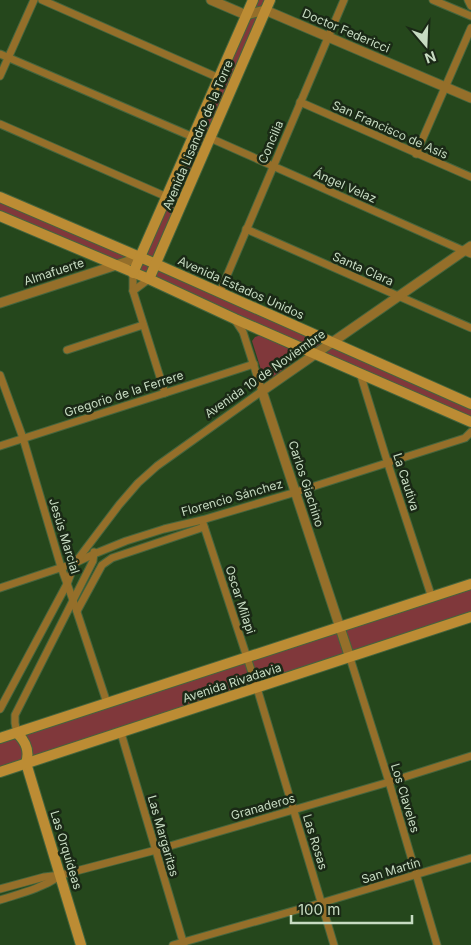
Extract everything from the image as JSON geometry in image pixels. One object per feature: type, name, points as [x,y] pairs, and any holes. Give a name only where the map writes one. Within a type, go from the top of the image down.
[{"type":"main road","name":"Avenida Lisandro de la Torre","points":[[133,273],[253,0]]},
{"type":"main road","name":"Avenida Lisandro de la Torre","points":[[149,279],[270,0]]},
{"type":"main road","name":"Avenida Estados Unidos","points":[[0,197],[141,257],[471,404]]},
{"type":"main road","points":[[0,216],[149,279],[315,355],[471,422]]},
{"type":"main road","name":"Avenida Rivadavia","points":[[0,738],[471,584]]},
{"type":"main road","name":"Avenida Rivadavia","points":[[2,769],[121,733],[471,617]]},
{"type":"main road","name":"Las Orquídeas","points":[[17,733],[27,747],[28,756],[26,763],[82,945]]},
{"type":"street","points":[[0,76],[34,0]]},
{"type":"street","points":[[42,0],[219,78]]},
{"type":"street","points":[[211,0],[246,15],[265,10]]},
{"type":"street","name":"Concilia","points":[[220,292],[344,0]]},
{"type":"street","points":[[433,0],[471,16]]},
{"type":"street","points":[[468,0],[471,6]]},
{"type":"street","name":"Doctor Federicci","points":[[265,10],[471,98]]},
{"type":"street","points":[[416,154],[471,28]]},
{"type":"street","points":[[0,54],[192,137]]},
{"type":"street","name":"San Francisco de Asís","points":[[300,102],[471,177]]},
{"type":"street","points":[[0,124],[167,197]]},
{"type":"street","name":"Ángel Velaz","points":[[210,138],[469,250]]},
{"type":"street","name":"Santa Clara","points":[[246,229],[471,328]]},
{"type":"street","name":"Avenida 10 de Noviembre","points":[[0,709],[67,584],[75,563],[138,483],[157,466],[262,391],[469,250]]},
{"type":"street","name":"Almafuerte","points":[[0,303],[141,257]]},
{"type":"street","points":[[133,273],[133,291],[165,393]]},
{"type":"street","points":[[133,291],[149,279]]},
{"type":"street","name":"Carlos Giachino","points":[[235,319],[244,332],[350,658]]},
{"type":"street","points":[[67,350],[143,325]]},
{"type":"street","name":"Gregorio de la Ferrere","points":[[0,446],[254,364]]},
{"type":"street","name":"La Cautiva","points":[[360,373],[432,598]]},
{"type":"street","name":"Jesús Marcial","points":[[0,375],[23,438],[61,567],[107,703]]},
{"type":"street","name":"Florencio Sánchez","points":[[0,588],[75,563],[126,541],[164,529],[203,523],[388,464],[465,438],[471,433]]},
{"type":"street","points":[[77,611],[102,565],[106,562],[203,523]]},
{"type":"street","name":"Oscar Milapi","points":[[203,523],[257,688]]},
{"type":"street","points":[[17,733],[14,724],[15,715],[93,561],[92,542]]},
{"type":"street","name":"Los Claveles","points":[[350,658],[389,782],[436,945]]},
{"type":"street","name":"Las Rosas","points":[[257,688],[334,945]]},
{"type":"street","name":"Las Margaritas","points":[[121,733],[183,944]]},
{"type":"street","name":"Granaderos","points":[[0,890],[44,877],[61,875],[156,850],[471,756]]},
{"type":"street","name":"San Martín","points":[[173,945],[183,944],[321,904],[471,858]]},
{"type":"street","name":"Granaderos","points":[[0,900],[37,889],[61,875]]},
{"type":"shaded area","points":[[253,0],[270,0],[156,264],[471,404],[471,422],[0,216],[0,197],[141,257]]},
{"type":"shaded area","points":[[261,335],[297,353],[297,358],[266,380],[252,341],[255,337]]},
{"type":"shaded area","points":[[471,584],[471,617],[0,772],[0,738]]}]
